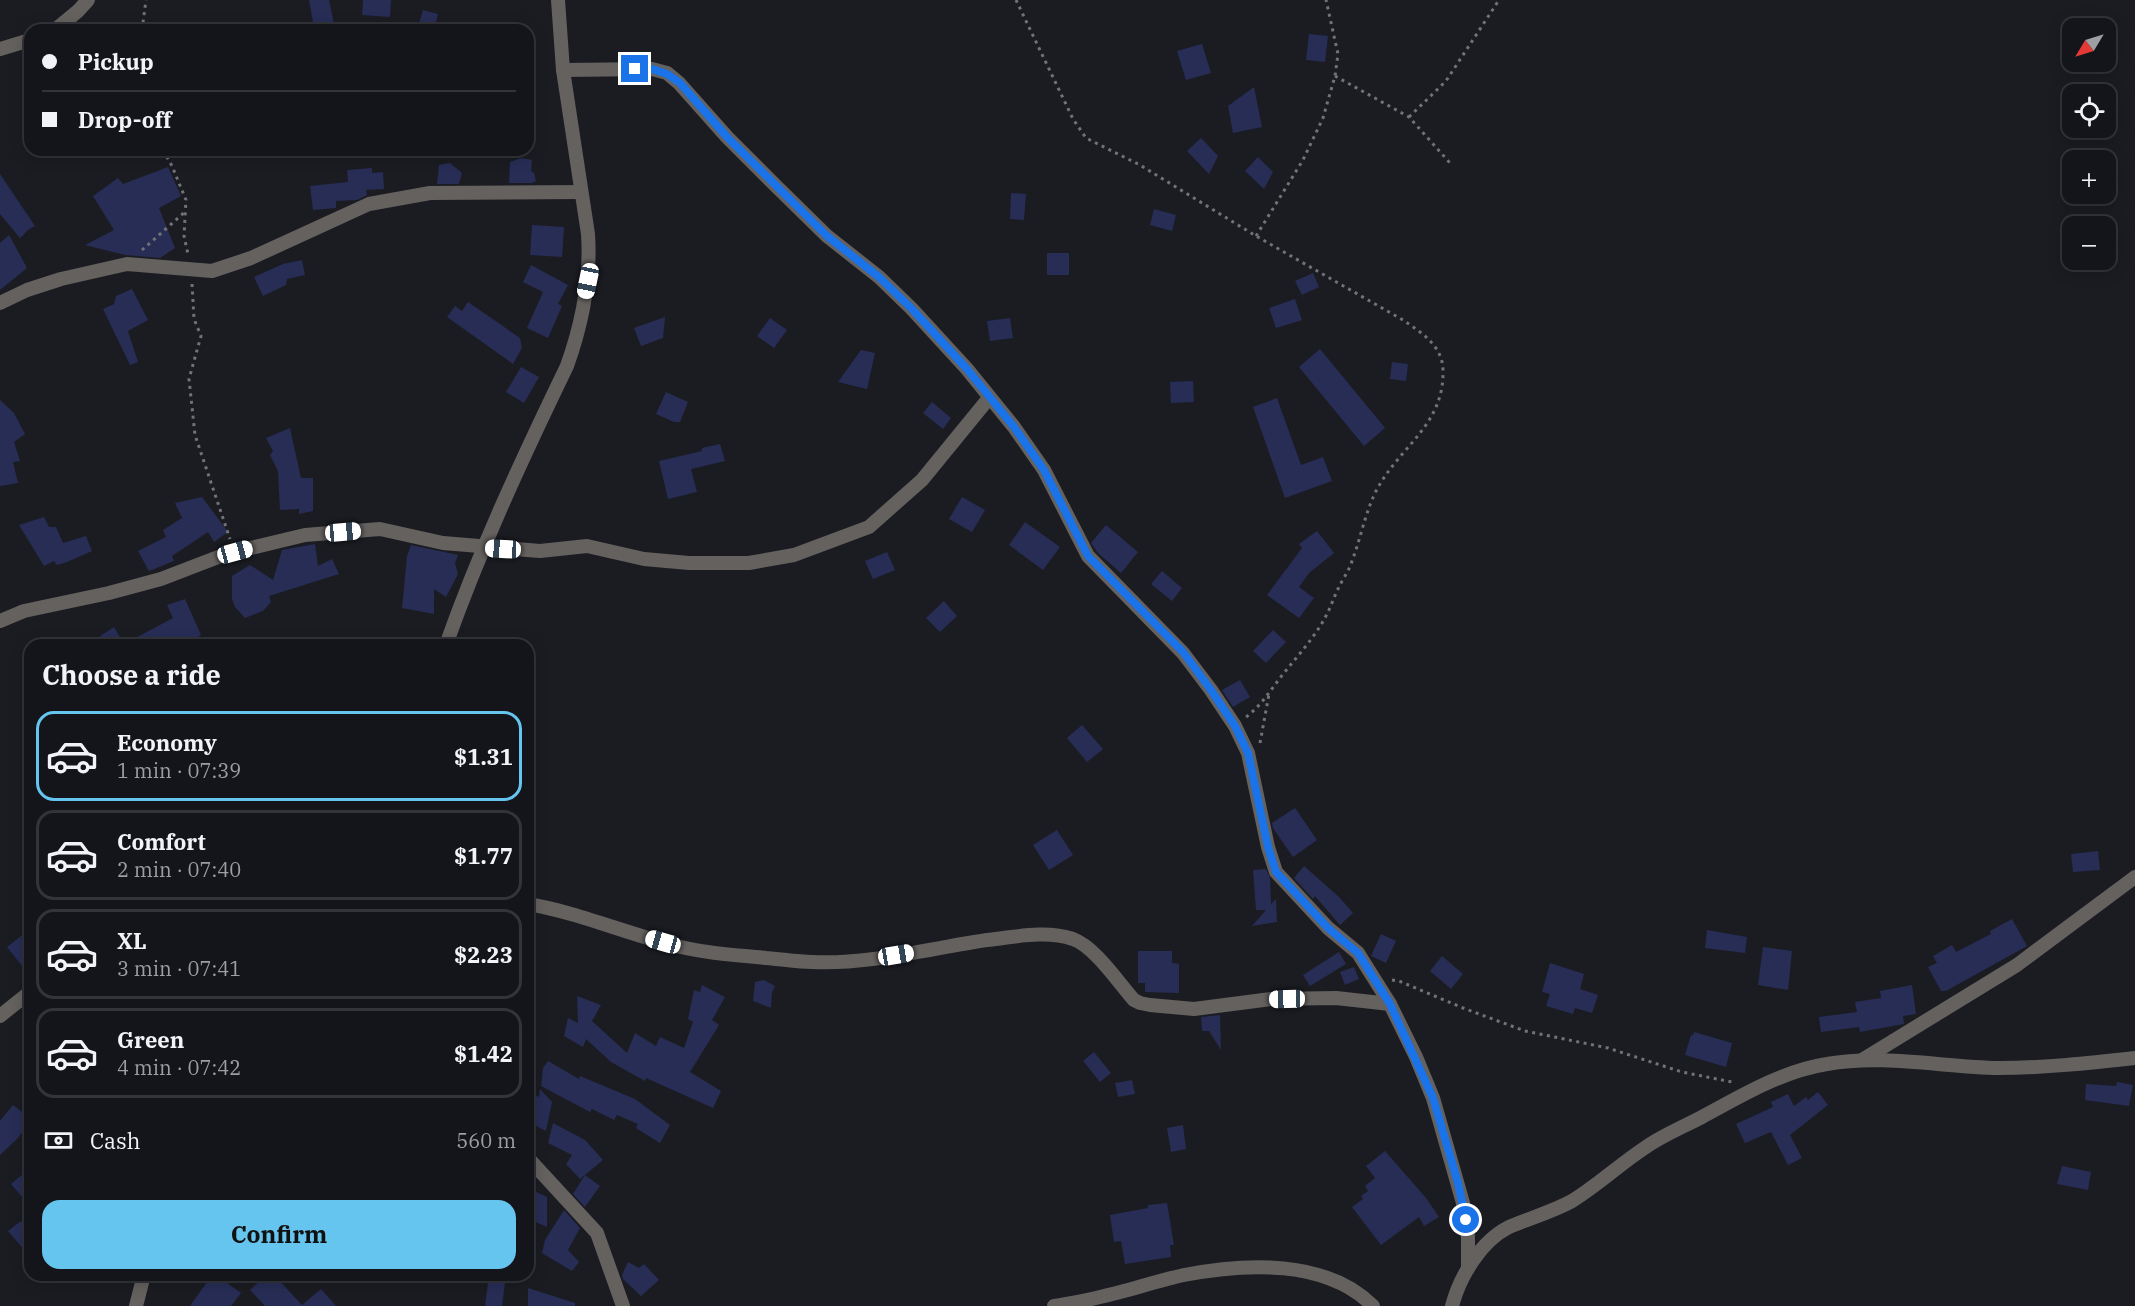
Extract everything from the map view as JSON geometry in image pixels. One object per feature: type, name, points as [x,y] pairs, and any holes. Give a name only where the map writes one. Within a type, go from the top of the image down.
[{"type":"street","points":[[62,24],[88,0]]},
{"type":"street","points":[[448,639],[462,599],[510,485],[567,366],[574,346],[588,281],[590,258],[588,234],[563,70],[558,0]]},
{"type":"street","points":[[0,49],[24,42]]},
{"type":"street","points":[[563,70],[652,69],[667,74],[680,83],[727,137],[827,236],[879,277],[912,309],[967,369],[1014,427],[1044,470],[1088,556],[1183,652],[1235,726],[1248,753],[1268,847],[1276,872],[1328,928],[1358,953],[1390,1004],[1433,1098],[1453,1164],[1467,1226],[1468,1268]]},
{"type":"street","points":[[0,303],[27,290],[61,279],[127,264],[212,271],[251,258],[369,204],[430,193],[581,192]]},
{"type":"street","points":[[0,621],[24,611],[109,593],[161,579],[235,552],[305,535],[380,529],[442,543],[484,548],[540,551],[588,546],[644,559],[689,563],[749,563],[794,555],[869,527],[922,480],[989,398]]},
{"type":"street","points":[[1862,1060],[2017,965],[2135,877]]},
{"type":"street","points":[[534,905],[597,920],[682,948],[722,955],[813,963],[877,958],[1033,935],[1058,936],[1075,940],[1088,948],[1140,1004],[1194,1009],[1271,999],[1336,998],[1390,1004]]},
{"type":"street","points":[[0,1016],[24,997]]},
{"type":"street","points":[[1452,1306],[1468,1268],[1494,1237],[1571,1202],[1647,1146],[1758,1087],[1791,1074],[1826,1064],[1862,1060],[2000,1068],[2135,1058]]},
{"type":"street","points":[[534,1165],[597,1233],[623,1306]]},
{"type":"street","points":[[1054,1306],[1099,1298],[1184,1275],[1232,1268],[1276,1268],[1312,1274],[1356,1291],[1373,1306]]},
{"type":"street","points":[[136,1306],[142,1281]]},
{"type":"path","points":[[143,24],[146,0]]},
{"type":"path","points":[[1016,0],[1073,119],[1086,138],[1140,165],[1256,236],[1403,320],[1419,331],[1438,351],[1443,370],[1439,401],[1419,435],[1379,486],[1364,522],[1352,562],[1327,615],[1257,709],[1235,726]]},
{"type":"path","points":[[1256,236],[1303,160],[1323,118],[1335,76],[1338,54],[1326,0]]},
{"type":"path","points":[[1409,117],[1446,81],[1499,0]]},
{"type":"path","points":[[1335,76],[1409,117],[1450,163]]},
{"type":"path","points":[[166,156],[186,200],[184,236],[191,270],[194,319],[201,336],[189,379],[195,435],[235,552]]},
{"type":"path","points":[[127,264],[186,210]]},
{"type":"path","points":[[1260,746],[1270,692]]},
{"type":"path","points":[[1376,979],[1399,981],[1462,1008],[1525,1031],[1608,1048],[1682,1072],[1758,1087]]},
{"type":"building","points":[[309,0],[329,0],[334,24],[313,24]]},
{"type":"building","points":[[363,0],[391,0],[390,17],[362,15]]},
{"type":"building","points":[[423,10],[438,14],[436,24],[419,24]]},
{"type":"building","points":[[1309,34],[1328,36],[1325,62],[1306,60]]},
{"type":"building","points":[[1202,44],[1211,73],[1186,80],[1177,51]]},
{"type":"building","points":[[1254,87],[1262,127],[1233,133],[1228,106]]},
{"type":"building","points":[[1201,138],[1218,156],[1209,174],[1187,151]]},
{"type":"building","points":[[1258,157],[1273,172],[1264,189],[1245,171]]},
{"type":"building","points":[[521,158],[532,160],[531,171],[536,181],[509,183],[510,162]]},
{"type":"building","points":[[450,163],[462,173],[459,184],[437,184],[439,165]]},
{"type":"building","points":[[168,167],[181,196],[159,208],[175,248],[160,258],[125,255],[85,245],[114,230],[93,196],[118,178],[123,184]]},
{"type":"building","points":[[372,168],[372,173],[383,172],[384,189],[366,190],[367,195],[357,200],[336,201],[336,208],[313,210],[310,186],[348,182],[347,170]]},
{"type":"building","points":[[0,174],[35,226],[20,238],[0,214]]},
{"type":"building","points":[[1011,193],[1026,194],[1024,220],[1010,219]]},
{"type":"building","points":[[1154,209],[1176,215],[1172,231],[1150,225]]},
{"type":"building","points":[[532,225],[564,227],[562,257],[530,255]]},
{"type":"building","points":[[9,235],[27,268],[0,290],[0,243]]},
{"type":"building","points":[[1047,253],[1069,253],[1069,275],[1047,275]]},
{"type":"building","points":[[302,260],[305,275],[287,279],[286,285],[263,296],[254,277],[283,264]]},
{"type":"building","points":[[531,265],[568,285],[558,304],[562,306],[548,338],[527,328],[543,292],[523,282]]},
{"type":"building","points":[[1313,273],[1319,287],[1302,295],[1295,281]]},
{"type":"building","points":[[132,289],[148,320],[128,331],[138,362],[130,365],[103,309],[114,304],[116,296]]},
{"type":"building","points":[[1295,299],[1302,320],[1276,328],[1269,308]]},
{"type":"building","points":[[468,302],[520,338],[522,348],[513,364],[447,317],[455,306],[462,311]]},
{"type":"building","points":[[665,317],[663,338],[641,346],[634,328]]},
{"type":"building","points":[[770,318],[787,330],[774,348],[757,336]]},
{"type":"building","points":[[1010,318],[1013,338],[990,341],[987,321]]},
{"type":"building","points":[[1320,349],[1385,428],[1364,446],[1299,367]]},
{"type":"building","points":[[861,350],[875,353],[867,389],[838,382]]},
{"type":"building","points":[[1392,362],[1408,364],[1406,381],[1390,379]]},
{"type":"building","points":[[521,367],[539,377],[524,403],[506,392]]},
{"type":"building","points":[[1193,381],[1194,402],[1171,403],[1170,382]]},
{"type":"building","points":[[666,392],[688,402],[680,422],[674,422],[656,414]]},
{"type":"building","points":[[1277,398],[1301,465],[1323,457],[1332,481],[1285,498],[1253,407]]},
{"type":"building","points":[[0,400],[14,413],[25,434],[14,442],[20,461],[13,462],[18,483],[0,486]]},
{"type":"building","points":[[932,402],[951,418],[943,429],[923,413]]},
{"type":"building","points":[[290,428],[301,478],[313,478],[313,511],[299,514],[299,509],[280,510],[278,471],[270,455],[273,451],[266,438]]},
{"type":"building","points":[[720,444],[725,461],[691,469],[697,492],[668,499],[659,461],[702,451],[702,448]]},
{"type":"building","points":[[202,497],[228,532],[214,542],[208,532],[172,556],[174,561],[149,571],[138,551],[166,537],[163,530],[182,518],[175,503]]},
{"type":"building","points":[[962,497],[985,510],[972,532],[949,519]]},
{"type":"building","points":[[44,517],[49,527],[56,527],[63,543],[86,536],[92,551],[67,562],[57,565],[54,561],[44,566],[19,525]]},
{"type":"building","points":[[1025,522],[1060,547],[1043,570],[1009,545]]},
{"type":"building","points":[[1106,525],[1138,552],[1121,573],[1098,553],[1091,543]]},
{"type":"building","points":[[1317,531],[1334,553],[1309,573],[1299,587],[1314,598],[1299,618],[1267,595],[1302,548],[1299,544]]},
{"type":"building","points":[[315,544],[318,566],[332,559],[339,574],[269,596],[271,602],[263,611],[245,618],[235,607],[232,599],[232,576],[250,565],[273,580],[282,550]]},
{"type":"building","points":[[411,545],[458,555],[455,563],[458,574],[446,597],[434,589],[434,614],[402,608],[407,556]]},
{"type":"building","points":[[887,552],[895,570],[873,579],[865,561]]},
{"type":"building","points":[[1162,571],[1182,588],[1172,601],[1151,584]]},
{"type":"building","points":[[185,599],[201,635],[195,639],[133,639],[173,618],[167,605]]},
{"type":"building","points":[[944,601],[957,616],[940,632],[926,618]]},
{"type":"building","points":[[114,627],[121,639],[96,639]]},
{"type":"building","points":[[1273,630],[1286,642],[1266,663],[1253,651]]},
{"type":"building","points":[[1240,680],[1250,697],[1233,707],[1222,690]]},
{"type":"building","points":[[1082,725],[1103,749],[1087,762],[1067,738]]},
{"type":"building","points":[[1295,808],[1317,840],[1293,857],[1272,823]]},
{"type":"building","points":[[1057,830],[1073,855],[1049,870],[1033,845]]},
{"type":"building","points":[[2098,851],[2100,870],[2073,872],[2071,854]]},
{"type":"building","points":[[1304,866],[1339,897],[1353,913],[1340,925],[1315,896],[1313,899],[1294,878]]},
{"type":"building","points":[[1266,869],[1270,878],[1271,904],[1276,899],[1277,922],[1252,926],[1266,910],[1256,910],[1253,870]]},
{"type":"building","points":[[2012,919],[2027,946],[1946,991],[1941,991],[1928,967],[1937,963],[1933,956],[1952,945],[1956,952],[1991,934],[1990,931]]},
{"type":"building","points":[[1707,930],[1747,937],[1745,953],[1705,948]]},
{"type":"building","points":[[24,934],[24,968],[7,947]]},
{"type":"building","points":[[1381,934],[1396,941],[1386,963],[1371,956]]},
{"type":"building","points":[[1763,947],[1792,951],[1788,990],[1758,985]]},
{"type":"building","points":[[1138,951],[1172,951],[1172,963],[1179,964],[1179,993],[1145,992],[1145,983],[1138,983]]},
{"type":"building","points":[[1339,952],[1346,964],[1310,986],[1303,975]]},
{"type":"building","points":[[1442,956],[1463,974],[1451,989],[1430,971]]},
{"type":"building","points":[[1550,963],[1584,974],[1580,989],[1598,995],[1592,1013],[1575,1008],[1573,1014],[1546,1006],[1550,994],[1542,992]]},
{"type":"building","points":[[1354,967],[1359,979],[1345,985],[1340,972]]},
{"type":"building","points":[[764,980],[775,986],[772,992],[771,1008],[753,1001],[755,982]]},
{"type":"building","points":[[702,985],[725,997],[712,1020],[719,1025],[690,1072],[721,1091],[713,1108],[646,1078],[645,1081],[611,1062],[586,1039],[583,1047],[564,1036],[568,1018],[578,1023],[577,996],[601,1005],[592,1021],[627,1053],[635,1033],[656,1046],[660,1037],[684,1048],[693,1022],[688,1019],[694,990],[700,992]]},
{"type":"building","points":[[1912,985],[1916,1014],[1903,1016],[1904,1024],[1860,1032],[1859,1027],[1821,1032],[1819,1017],[1857,1012],[1855,1002],[1881,998],[1880,991]]},
{"type":"building","points":[[1220,1015],[1221,1050],[1209,1031],[1202,1031],[1201,1017]]},
{"type":"building","points":[[1694,1032],[1732,1043],[1726,1067],[1685,1055]]},
{"type":"building","points":[[1094,1052],[1111,1073],[1100,1082],[1083,1061]]},
{"type":"building","points":[[548,1061],[579,1079],[580,1076],[635,1099],[670,1125],[660,1143],[636,1128],[638,1124],[617,1115],[614,1120],[592,1109],[590,1112],[541,1086],[543,1068]]},
{"type":"building","points":[[1132,1080],[1135,1094],[1118,1097],[1115,1083]]},
{"type":"building","points":[[2117,1082],[2133,1085],[2129,1106],[2085,1100],[2086,1084],[2116,1086]]},
{"type":"building","points":[[540,1089],[552,1102],[546,1131],[534,1125],[534,1094],[539,1097]]},
{"type":"building","points":[[1818,1092],[1828,1105],[1790,1135],[1802,1158],[1788,1165],[1771,1132],[1745,1143],[1736,1124],[1773,1107],[1771,1102],[1788,1094],[1794,1106],[1806,1097],[1808,1100]]},
{"type":"building","points":[[13,1105],[24,1113],[24,1130],[0,1155],[0,1121]]},
{"type":"building","points":[[553,1123],[585,1140],[603,1160],[580,1179],[566,1164],[572,1155],[548,1143]]},
{"type":"building","points":[[1183,1125],[1186,1149],[1171,1152],[1167,1128]]},
{"type":"building","points":[[1385,1151],[1426,1198],[1439,1217],[1424,1226],[1419,1217],[1381,1245],[1352,1207],[1363,1199],[1361,1196],[1368,1191],[1365,1186],[1375,1178],[1366,1166]]},
{"type":"building","points":[[2062,1166],[2091,1172],[2088,1190],[2057,1184]]},
{"type":"building","points":[[24,1173],[24,1199],[11,1184]]},
{"type":"building","points":[[585,1175],[600,1186],[585,1207],[573,1194]]},
{"type":"building","points":[[534,1191],[547,1197],[547,1227],[534,1221]]},
{"type":"building","points":[[1167,1203],[1174,1245],[1170,1245],[1171,1257],[1125,1264],[1121,1241],[1114,1242],[1110,1215],[1148,1208],[1148,1205]]},
{"type":"building","points":[[564,1210],[580,1228],[568,1250],[579,1262],[572,1271],[542,1253],[545,1240]]},
{"type":"building","points":[[21,1221],[24,1225],[24,1250],[8,1231]]},
{"type":"building","points":[[628,1262],[639,1268],[644,1264],[659,1280],[641,1296],[623,1279],[622,1275]]},
{"type":"building","points":[[208,1281],[224,1281],[241,1293],[231,1306],[190,1306]]},
{"type":"building","points":[[260,1281],[280,1281],[302,1305],[321,1289],[336,1306],[265,1306],[250,1290]]},
{"type":"building","points":[[488,1281],[505,1281],[502,1306],[485,1306]]},
{"type":"building","points":[[528,1288],[575,1303],[575,1306],[528,1306]]},
{"type":"route","points":[[635,69],[652,69],[667,74],[680,83],[727,137],[827,236],[879,277],[912,309],[967,369],[1014,427],[1044,470],[1088,556],[1183,652],[1211,690],[1235,726],[1248,753],[1268,847],[1276,872],[1328,928],[1358,953],[1390,1004],[1416,1057],[1433,1098],[1458,1183],[1466,1220]]}]
